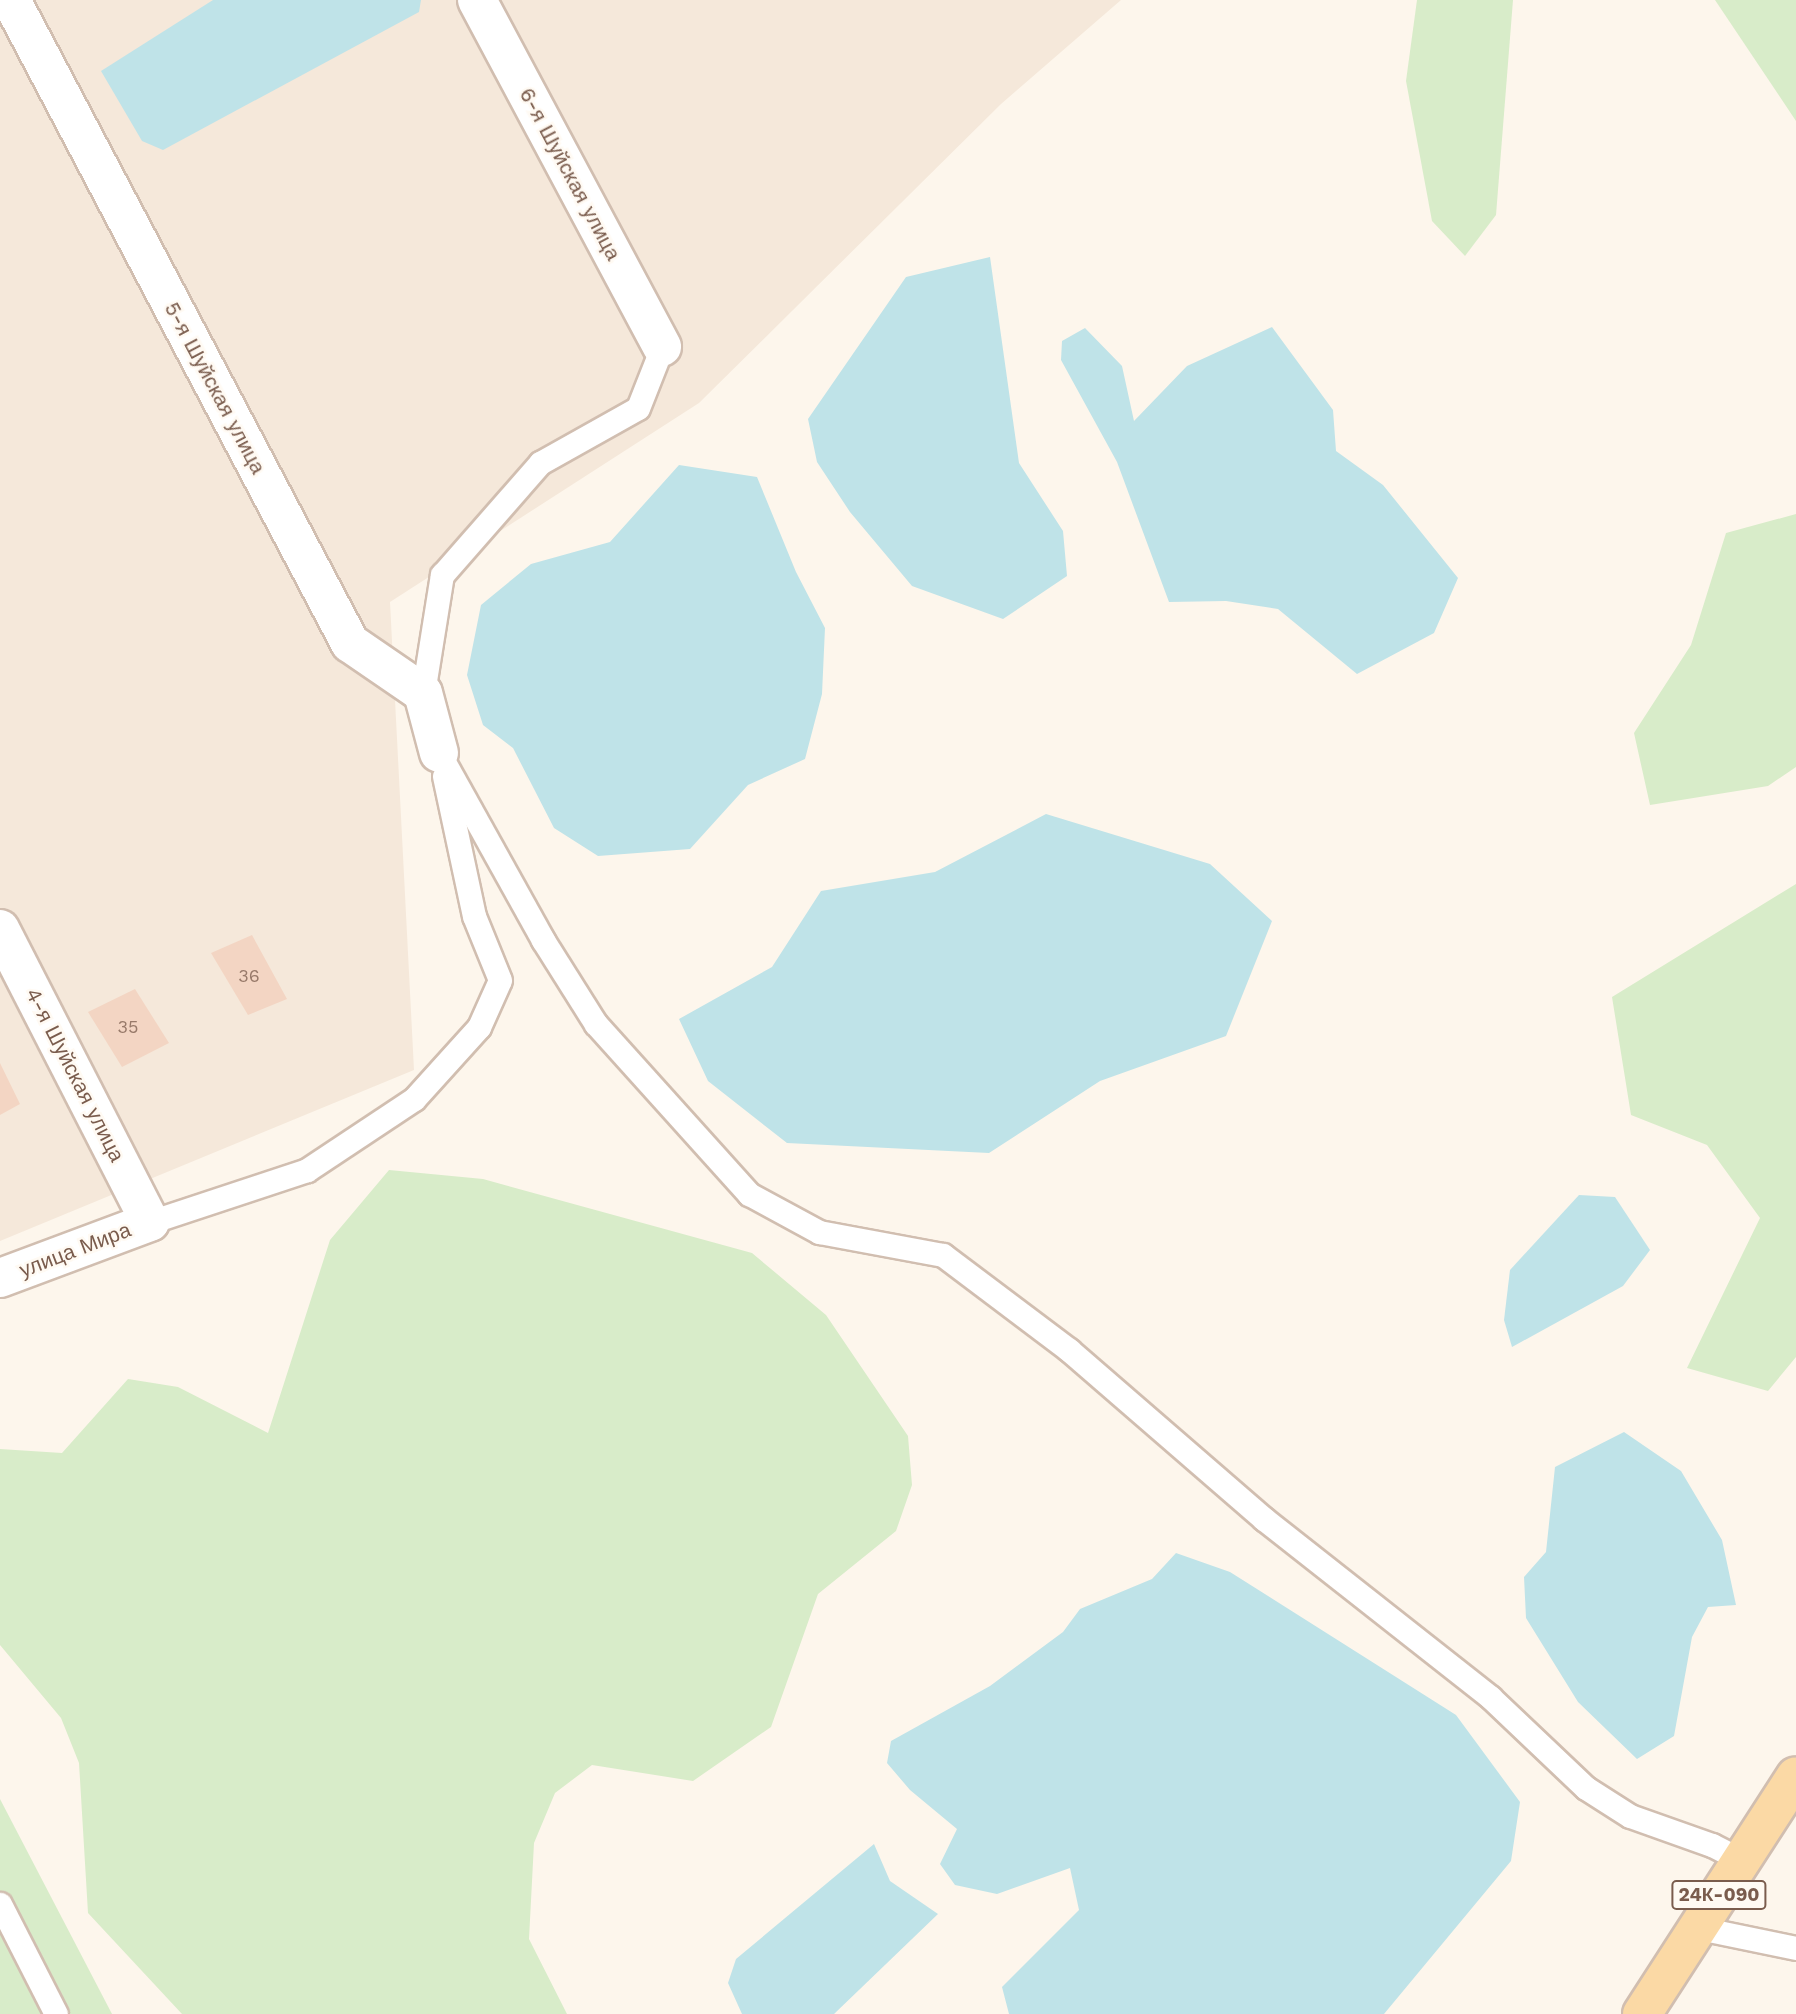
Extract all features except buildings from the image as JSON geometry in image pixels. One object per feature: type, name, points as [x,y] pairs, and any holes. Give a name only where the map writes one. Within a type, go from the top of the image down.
[{"type":"main road","name":"24К-090","points":[[1642,2014],[1796,1776]]},
{"type":"street","name":"5-я Шуйская улица","points":[[11,0],[350,643],[423,693]]},
{"type":"street","name":"6-я Шуйская улица","points":[[477,0],[662,347]]},
{"type":"street","points":[[423,693],[439,753]]},
{"type":"street","name":"4-я Шуйская улица","points":[[0,929],[150,1222]]},
{"type":"street","name":"улица Мира","points":[[0,1278],[150,1222]]},
{"type":"lane","points":[[423,693],[442,575],[540,463],[638,408],[662,347]]},
{"type":"lane","points":[[150,1222],[307,1170],[414,1099],[479,1027],[500,980],[474,916],[439,753]]},
{"type":"lane","points":[[439,753],[543,940],[596,1024],[749,1194],[819,1232],[943,1255],[1069,1350],[1264,1519],[1490,1697],[1586,1788],[1630,1816],[1712,1845],[1741,1860]]},
{"type":"lane","points":[[0,1903],[56,2014]]},
{"type":"lane","points":[[1699,1928],[1796,1948]]},
{"type":"shaded area","points":[[0,0],[1121,0],[1001,104],[699,403],[390,602],[414,1070],[0,1241]]},
{"type":"green space","points":[[1417,0],[1513,0],[1496,215],[1465,256],[1432,221],[1406,81]]},
{"type":"green space","points":[[1715,0],[1796,0],[1796,121]]},
{"type":"green space","points":[[1796,514],[1796,767],[1768,786],[1650,805],[1634,733],[1691,645],[1726,533]]},
{"type":"green space","points":[[1796,884],[1796,1357],[1768,1391],[1687,1368],[1760,1218],[1707,1145],[1631,1115],[1612,997]]},
{"type":"green space","points":[[389,1170],[483,1179],[752,1253],[826,1315],[908,1436],[912,1485],[896,1531],[818,1594],[771,1727],[693,1781],[592,1765],[555,1793],[534,1843],[529,1939],[567,2014],[182,2014],[88,1913],[79,1763],[61,1718],[0,1645],[0,1449],[62,1453],[128,1379],[178,1387],[268,1433],[330,1240]]},
{"type":"green space","points":[[0,1799],[112,2014],[0,2014]]},
{"type":"water","points":[[213,0],[421,0],[419,12],[163,150],[142,141],[101,71]]},
{"type":"water","points":[[990,257],[1019,463],[1063,531],[1067,576],[1003,619],[912,586],[850,512],[817,462],[808,419],[906,277]]},
{"type":"water","points":[[1272,327],[1333,410],[1336,451],[1383,485],[1458,578],[1434,633],[1357,674],[1278,609],[1226,601],[1169,602],[1117,462],[1061,360],[1062,341],[1085,328],[1122,366],[1134,421],[1187,366]]},
{"type":"water","points":[[679,465],[757,477],[796,572],[825,628],[822,694],[805,759],[748,785],[690,849],[598,856],[554,828],[513,748],[483,725],[467,675],[481,605],[531,564],[610,542]]},
{"type":"water","points":[[1046,814],[1210,864],[1272,921],[1226,1036],[1100,1081],[989,1153],[787,1143],[708,1081],[679,1019],[772,967],[821,891],[935,872]]},
{"type":"water","points":[[1579,1195],[1615,1197],[1650,1250],[1623,1286],[1512,1347],[1504,1320],[1510,1270]]},
{"type":"water","points":[[1624,1432],[1681,1471],[1722,1540],[1736,1605],[1708,1607],[1692,1637],[1674,1736],[1637,1759],[1578,1702],[1526,1618],[1524,1577],[1546,1552],[1555,1467]]},
{"type":"water","points":[[1176,1553],[1230,1572],[1456,1715],[1520,1802],[1511,1861],[1384,2014],[1009,2014],[1002,1987],[1079,1910],[1070,1868],[997,1894],[955,1885],[940,1864],[957,1829],[910,1790],[887,1763],[891,1741],[990,1686],[1063,1632],[1080,1609],[1152,1579]]},
{"type":"water","points":[[874,1844],[890,1881],[938,1914],[834,2014],[742,2014],[728,1983],[736,1959]]}]
